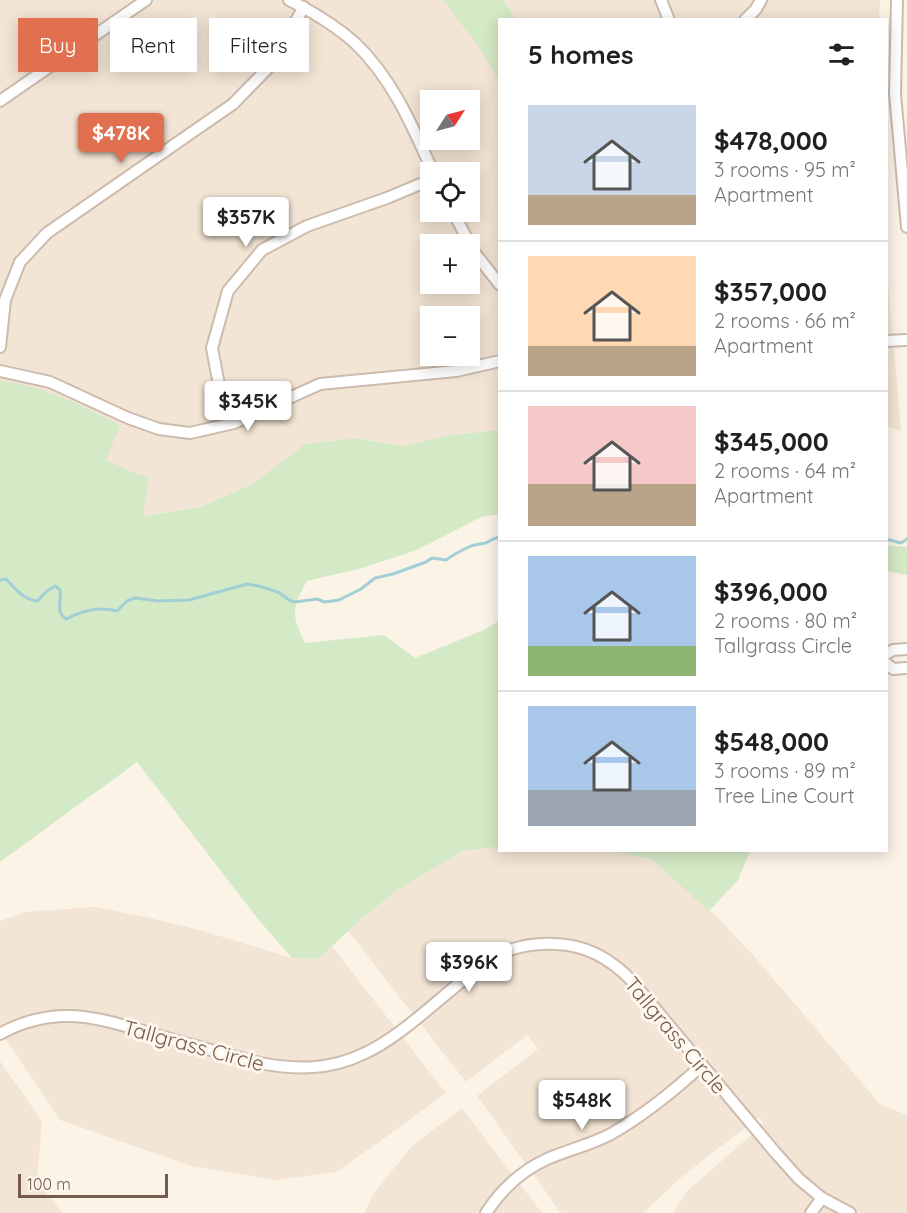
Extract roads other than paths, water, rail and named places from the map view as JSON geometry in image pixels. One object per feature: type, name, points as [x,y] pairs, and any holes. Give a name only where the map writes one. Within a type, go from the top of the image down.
[{"type":"street","points":[[0,101],[146,0]]},
{"type":"street","points":[[289,0],[322,17],[355,43],[382,75],[409,119],[428,162]]},
{"type":"street","points":[[661,0],[668,18]]},
{"type":"street","points":[[747,18],[761,0]]},
{"type":"street","points":[[897,0],[895,94],[904,158],[907,227]]},
{"type":"street","points":[[0,347],[5,300],[21,262],[48,232],[233,104],[270,66],[303,7]]},
{"type":"street","points":[[234,423],[220,390],[212,348],[228,291],[262,250],[307,226],[420,184]]},
{"type":"street","points":[[458,222],[474,252],[498,282]]},
{"type":"street","points":[[888,341],[907,340]]},
{"type":"street","points":[[0,371],[50,382],[127,418],[159,429],[190,433],[234,423],[320,384],[456,370],[498,361]]},
{"type":"street","points":[[888,653],[893,650],[907,649]]},
{"type":"street","points":[[888,665],[893,669],[907,668]]},
{"type":"street","name":"Tallgrass Circle","points":[[0,1034],[20,1024],[40,1019],[82,1017],[126,1026],[260,1064],[304,1068],[328,1066],[362,1055],[391,1038],[479,967],[498,955],[530,945],[560,944],[590,951],[624,972],[799,1179],[822,1198],[850,1213]]},
{"type":"street","points":[[486,1213],[506,1187],[523,1172],[549,1158],[594,1142],[634,1120],[702,1065]]},
{"type":"street","points":[[811,1213],[822,1198]]},
{"type":"waterway","points":[[0,580],[6,579],[23,596],[37,601],[55,586],[60,590],[60,609],[66,619],[91,610],[117,611],[127,601],[135,598],[158,601],[189,600],[247,584],[278,592],[295,602],[317,599],[325,602],[339,600],[361,589],[375,578],[393,574],[432,558],[446,560],[471,546],[498,538]]},
{"type":"waterway","points":[[888,540],[901,543],[907,539]]}]
